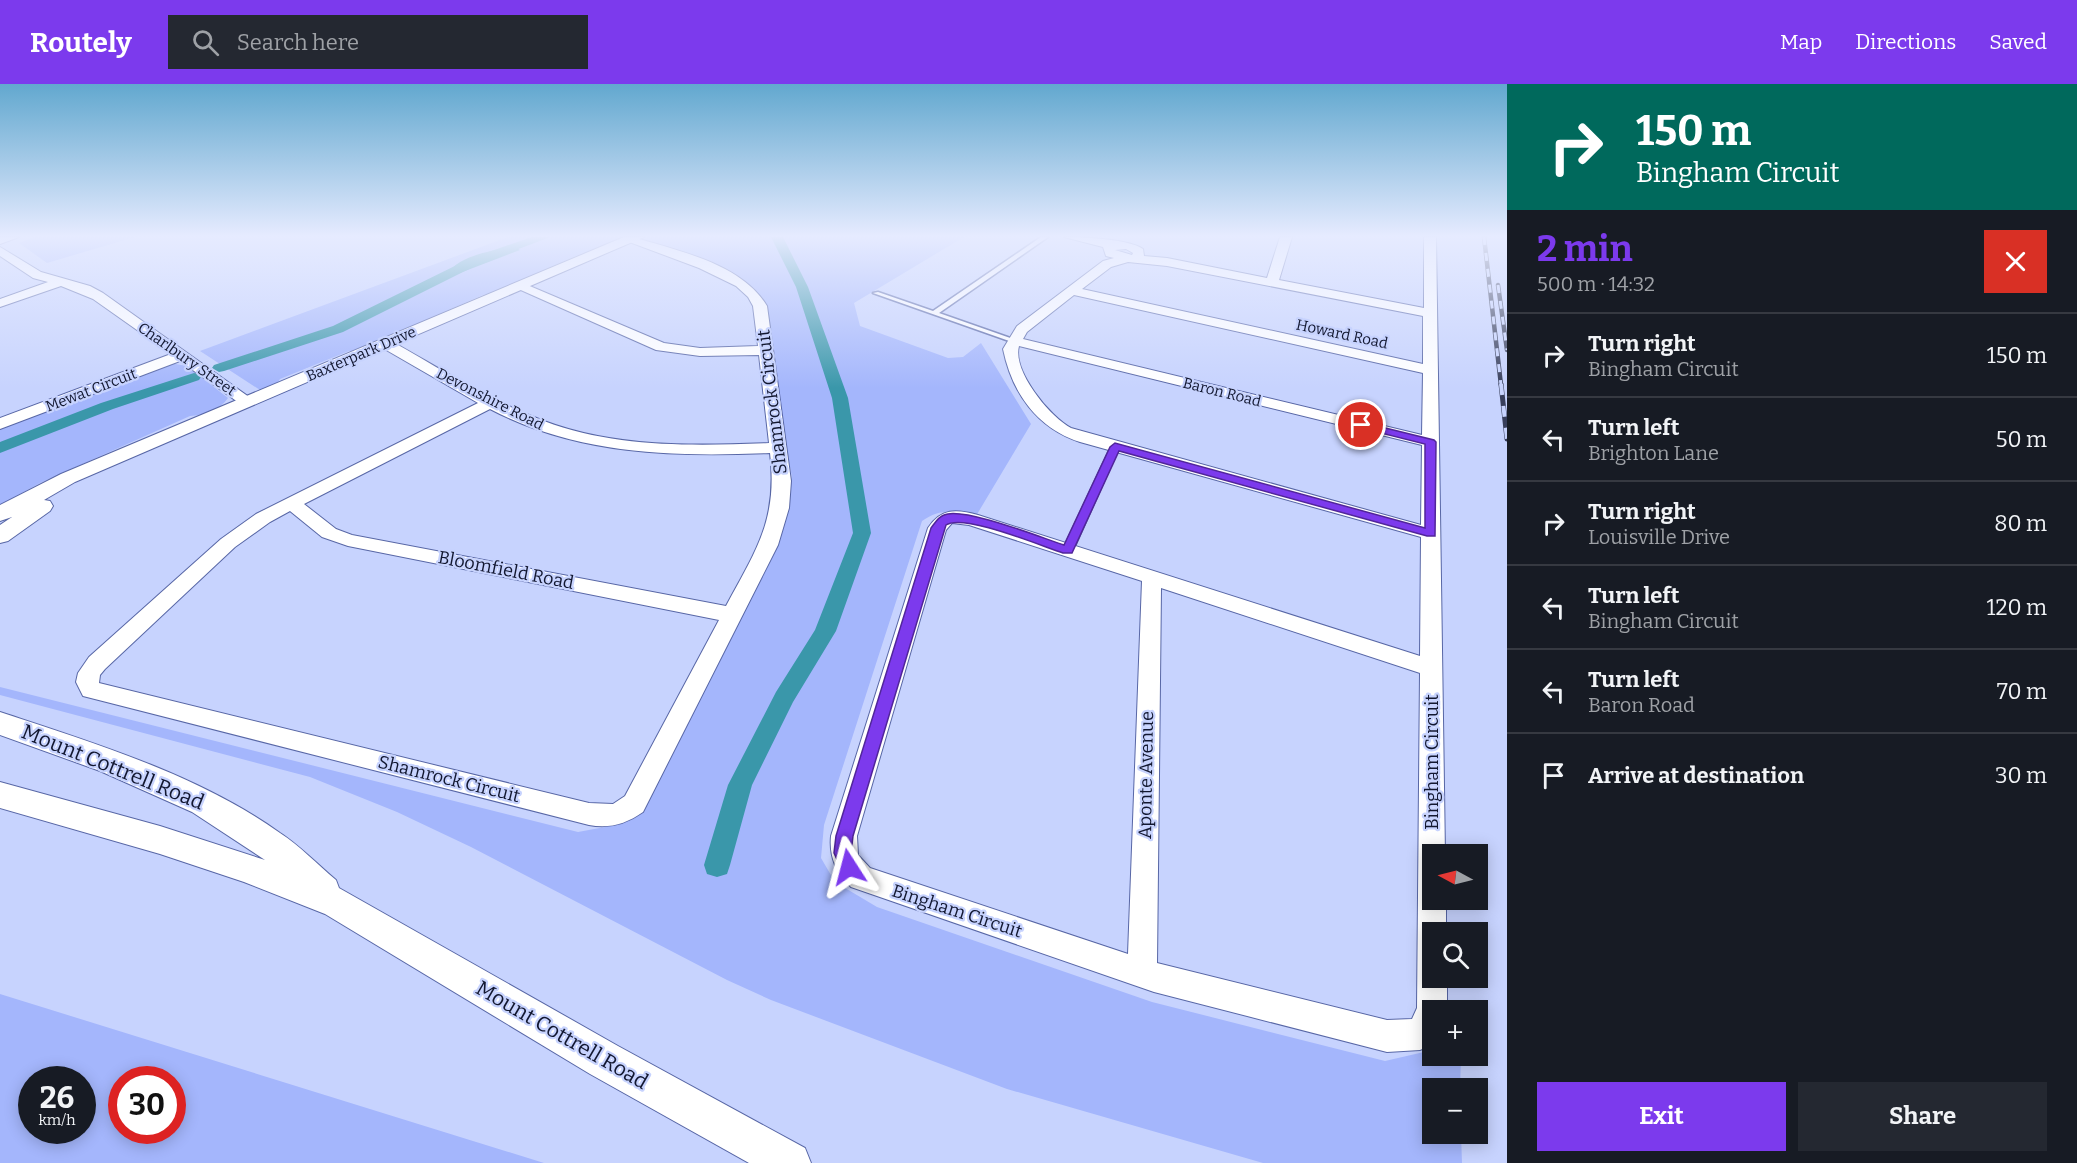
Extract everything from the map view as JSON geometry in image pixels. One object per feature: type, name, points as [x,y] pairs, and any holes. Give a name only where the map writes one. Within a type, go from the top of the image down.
[{"type":"street","points":[[0,303],[45,287]]},
{"type":"street","name":"Charlbury Street","points":[[79,287],[98,296],[248,402]]},
{"type":"street","name":"Baxterpark Drive","points":[[0,514],[47,488],[118,457],[519,287]]},
{"type":"street","points":[[521,287],[661,347],[700,352],[766,350]]},
{"type":"street","name":"Shamrock Circuit","points":[[491,402],[263,518],[228,543],[97,663],[89,673],[87,682],[91,690],[606,817],[621,814],[638,798],[768,545],[776,521],[782,481],[779,448],[759,300],[748,287]]},
{"type":"street","points":[[1076,287],[1022,329],[1010,349],[1012,365],[1045,416],[1062,430],[1115,447],[1431,534]]},
{"type":"street","points":[[1299,287],[1430,313]]},
{"type":"street","name":"Bingham Circuit","points":[[1429,287],[1431,534],[1432,1008],[1430,1020],[1420,1034],[1387,1036],[1142,973],[861,878],[849,867],[843,853],[844,836],[937,528],[948,517],[970,519],[1431,668]]},
{"type":"street","name":"Howard Road","points":[[1072,291],[1430,370]]},
{"type":"street","name":"Baron Road","points":[[1014,341],[1430,442]]},
{"type":"street","name":"Devonshire Road","points":[[386,344],[514,414],[553,430],[619,445],[692,451],[779,448]]},
{"type":"street","name":"Mewat Circuit","points":[[4,417],[182,355]]},
{"type":"street","name":"Baxterpark Drive","points":[[0,536],[118,457]]},
{"type":"street","name":"Bloomfield Road","points":[[291,503],[340,538],[732,615]]},
{"type":"street","name":"Aponte Avenue","points":[[1142,973],[1152,578]]},
{"type":"street","name":"Mount Cottrell Road","points":[[0,723],[110,762],[203,803],[269,843],[337,903]]},
{"type":"street","name":"Mount Cottrell Road","points":[[0,795],[171,843],[247,868],[337,903],[604,1060],[790,1163]]},
{"type":"lane","points":[[934,313],[971,287]]},
{"type":"lane","points":[[876,292],[1014,341]]},
{"type":"lane","points":[[1068,550],[1115,447]]},
{"type":"shaded area","points":[[372,287],[504,287],[355,351],[349,351],[280,379],[260,390],[200,351]]},
{"type":"shaded area","points":[[752,287],[880,287],[854,303],[860,326],[948,358],[963,357],[981,343],[1031,424],[976,516],[942,512],[922,521],[824,825],[821,858],[835,882],[877,907],[1152,1002],[1385,1061],[1422,1052],[1422,1066],[1461,1066],[1460,1078],[1422,1078],[1422,1144],[1461,1144],[1462,1163],[1263,1163],[1007,1089],[771,1000],[727,980],[471,847],[397,812],[310,777],[0,695],[0,687],[578,832],[605,827],[634,814],[787,506],[792,477],[782,427],[765,302]]},
{"type":"shaded area","points":[[170,363],[187,366],[228,398],[221,406],[211,411],[190,416],[40,483],[0,505],[0,426]]},
{"type":"shaded area","points":[[0,994],[544,1163],[0,1163]]},
{"type":"waterway","points":[[219,368],[338,329],[422,287]]},
{"type":"waterway","points":[[717,865],[740,785],[784,698],[825,631],[862,533],[840,398],[802,287]]},
{"type":"waterway","points":[[0,448],[107,406],[194,377]]},
{"type":"railway","points":[[1490,287],[1501,385]]},
{"type":"railway","points":[[1498,287],[1507,350]]},
{"type":"railway","points":[[1501,384],[1507,439]]},
{"type":"route","points":[[849,867],[843,853],[844,836],[937,528],[941,522],[948,517],[970,519],[1068,550],[1115,447],[1431,534],[1430,442],[1361,425]]}]
